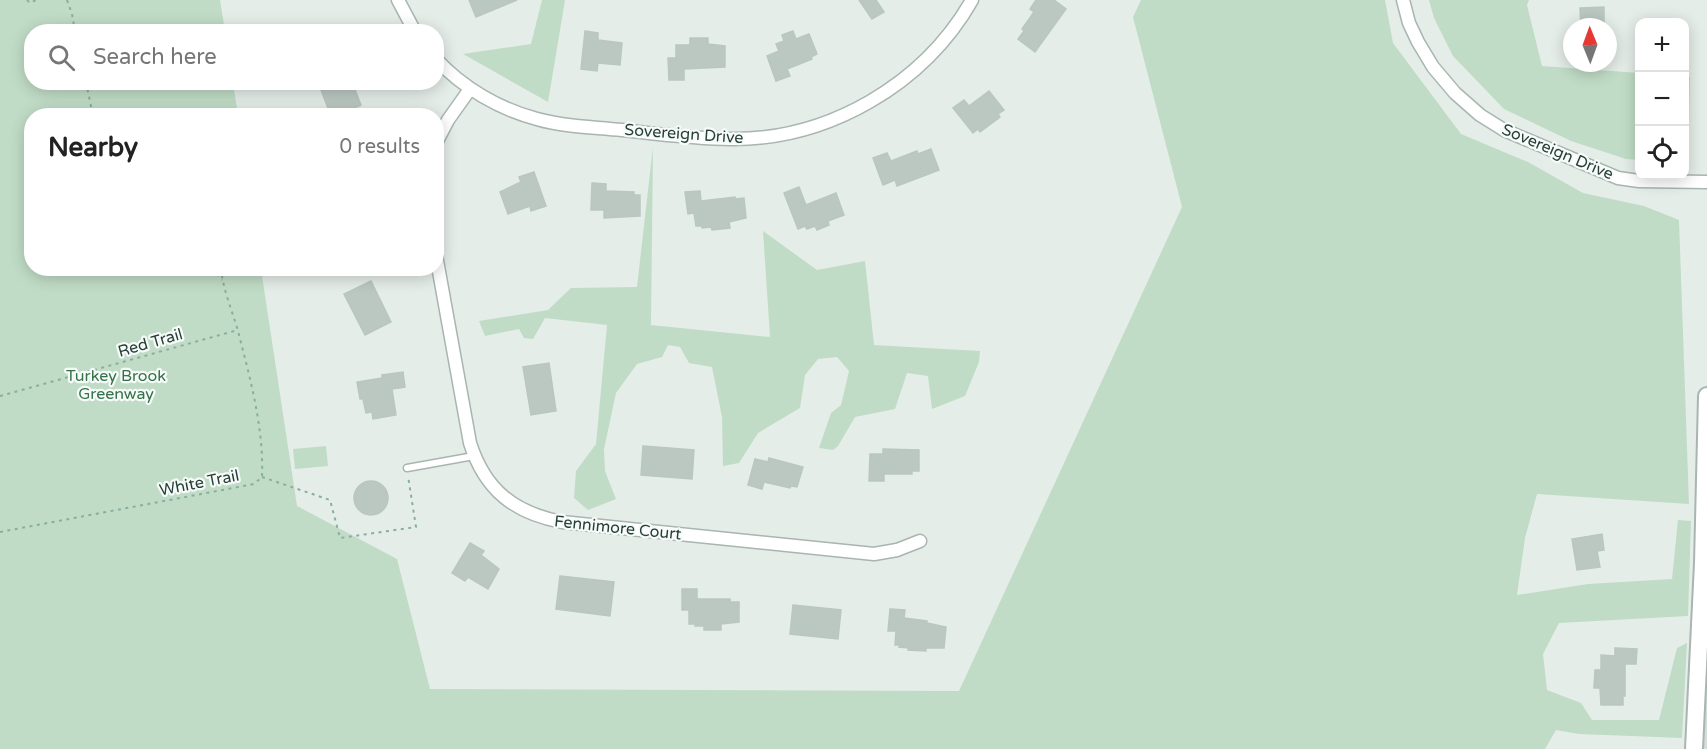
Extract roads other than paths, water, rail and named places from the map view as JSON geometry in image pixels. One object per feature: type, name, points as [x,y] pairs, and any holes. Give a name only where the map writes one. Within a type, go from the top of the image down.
[{"type":"street","points":[[398,0],[411,24]]},
{"type":"street","name":"Sovereign Drive","points":[[444,67],[486,99],[538,120],[733,139],[783,134],[838,118],[888,90],[942,43],[972,0]]},
{"type":"street","name":"Sovereign Drive","points":[[1403,0],[1414,32],[1433,67],[1455,93],[1480,115],[1504,130],[1618,178],[1640,181],[1707,182]]},
{"type":"street","points":[[444,127],[470,89]]},
{"type":"street","name":"Fennimore Court","points":[[440,276],[466,430],[474,456],[495,489],[528,512],[550,520],[874,554],[897,550],[920,541]]},
{"type":"street","points":[[1694,749],[1703,563],[1707,396]]},
{"type":"lane","points":[[407,468],[474,456]]},
{"type":"park label","name":"Turkey Brook Greenway","points":[[116,384]]}]
